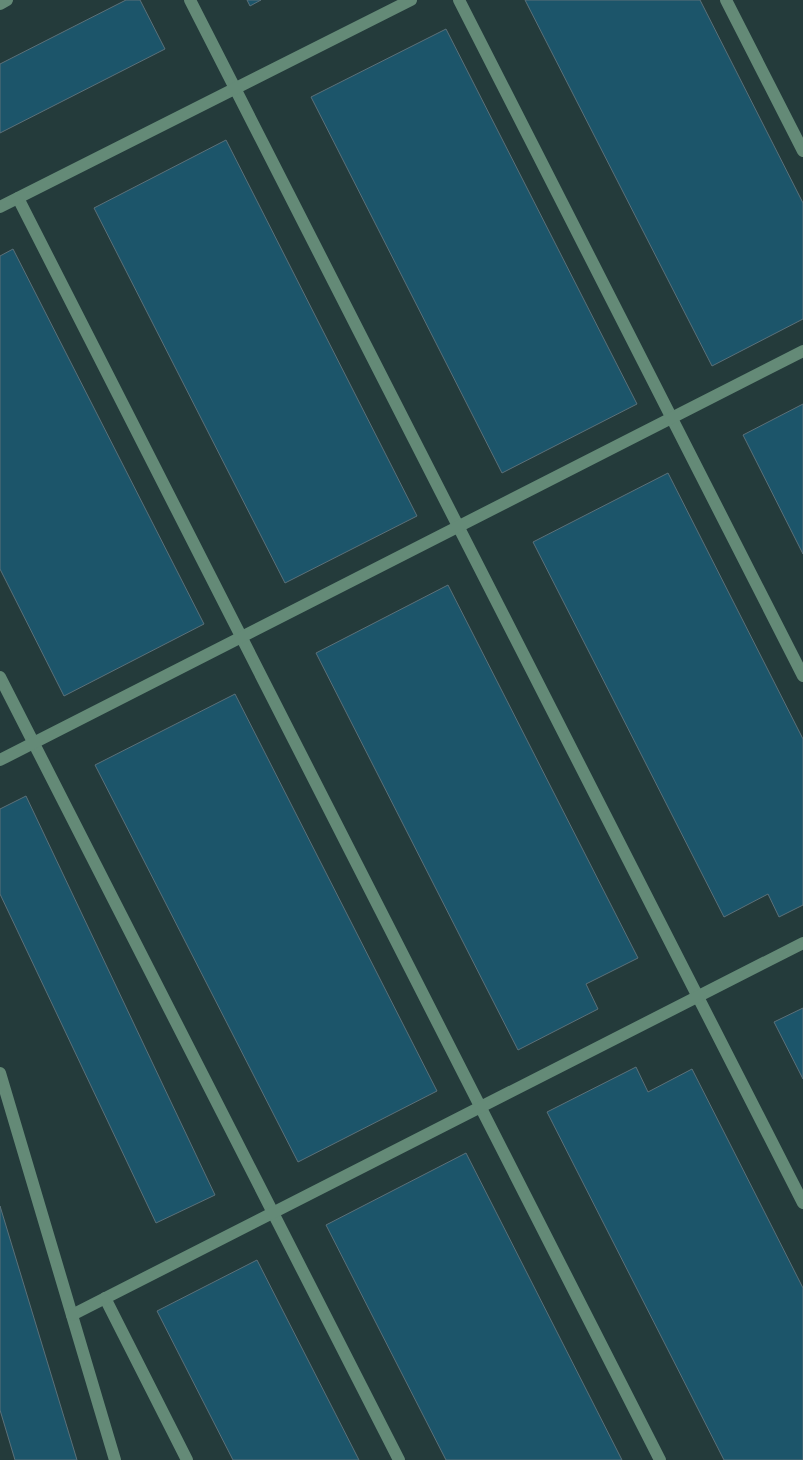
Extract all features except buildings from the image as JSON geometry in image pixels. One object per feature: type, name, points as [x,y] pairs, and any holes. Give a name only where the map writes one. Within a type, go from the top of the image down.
[{"type":"lane","points":[[0,4],[7,0]]},
{"type":"lane","points":[[190,0],[803,1203]]},
{"type":"lane","points":[[0,207],[412,0]]},
{"type":"lane","points":[[459,0],[803,676]]},
{"type":"lane","points":[[726,0],[803,151]]},
{"type":"lane","points":[[18,198],[660,1460]]},
{"type":"lane","points":[[0,760],[803,351]]},
{"type":"lane","points":[[0,677],[399,1460]]},
{"type":"lane","points":[[72,1315],[803,943]]},
{"type":"lane","points":[[0,1073],[115,1460]]},
{"type":"lane","points":[[105,1298],[187,1460]]}]
